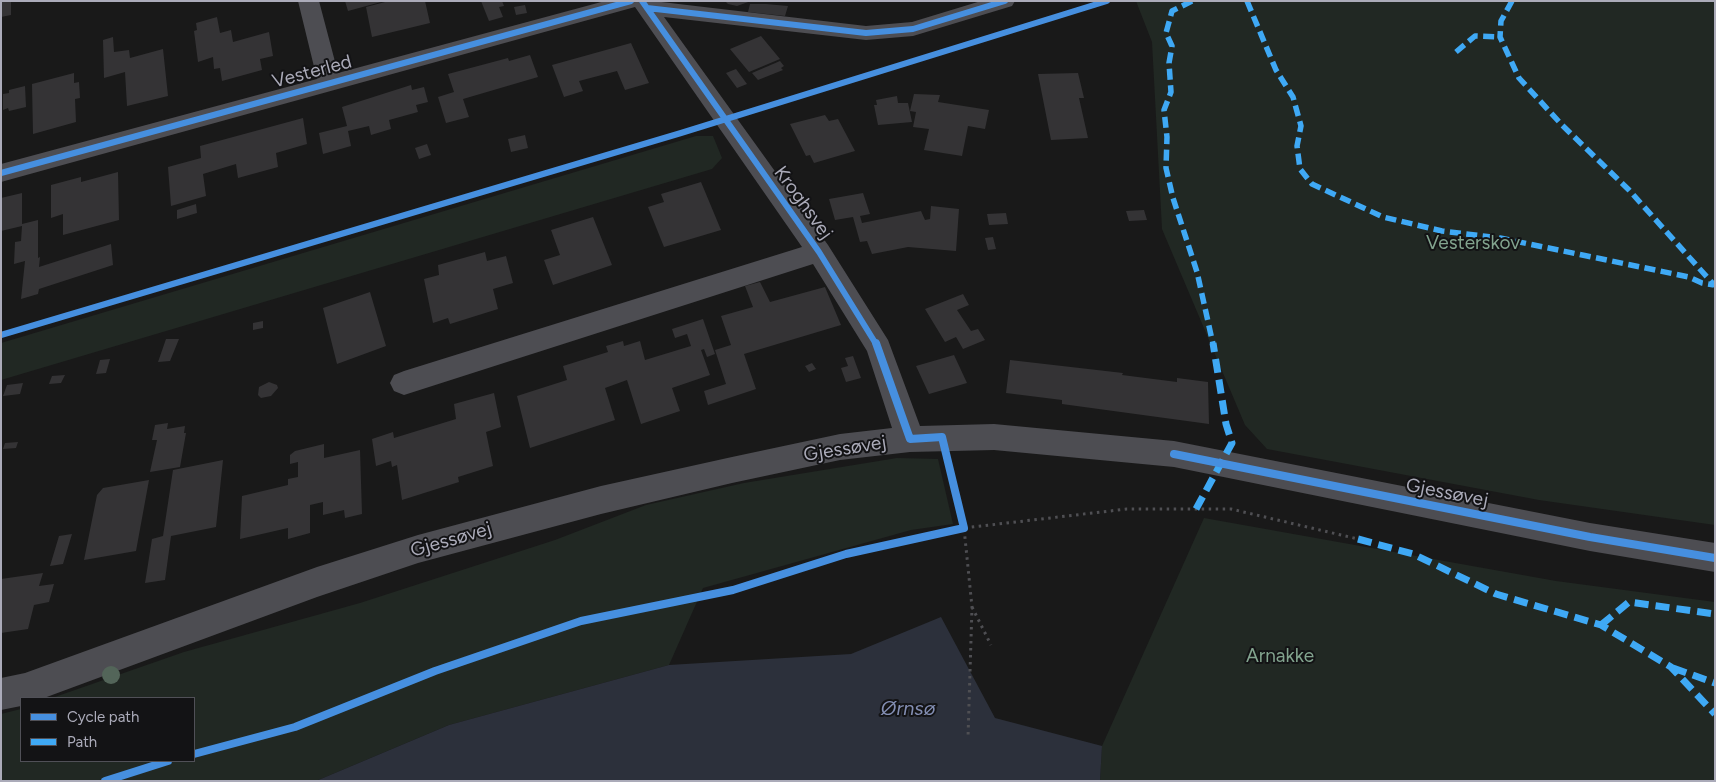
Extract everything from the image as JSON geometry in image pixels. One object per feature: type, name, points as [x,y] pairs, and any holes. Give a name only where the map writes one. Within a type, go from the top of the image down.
[{"type":"street","points":[[308,1],[330,84]]},
{"type":"street","points":[[640,4],[866,33],[913,29],[1005,1]]},
{"type":"street","name":"Vesterled","points":[[1,173],[330,84],[640,4]]},
{"type":"street","name":"Kroghsvej","points":[[640,4],[819,252],[879,348],[910,439]]},
{"type":"street","name":"Kroghsvej","points":[[404,383],[819,252]]},
{"type":"street","name":"Gjessøvej","points":[[1,694],[34,686],[299,588],[418,549],[601,500],[732,470],[840,447],[910,439],[994,437],[1174,454],[1590,538],[1715,558]]},
{"type":"path","points":[[942,438],[964,528],[972,607],[968,738]]},
{"type":"path","points":[[195,754],[295,727],[435,672],[581,621],[733,590],[846,554],[964,528],[1127,509],[1231,509],[1358,539]]},
{"type":"path","points":[[972,607],[991,645]]},
{"type":"path","points":[[105,781],[165,762]]},
{"type":"green space","name":"Vesterskov","points":[[1136,1],[1715,1],[1715,525],[1539,500],[1267,449],[1245,425],[1162,229],[1152,42]]},
{"type":"green space","points":[[696,136],[713,136],[722,158],[712,169],[1,380],[1,343]]},
{"type":"green space","points":[[897,458],[938,459],[953,524],[911,530],[703,588],[669,665],[449,725],[316,781],[1,781],[1,714],[20,709],[20,762],[195,762],[195,697],[55,697],[184,652],[360,603],[555,540],[646,505],[744,483]]},
{"type":"green space","name":"Arnakke","points":[[1204,518],[1556,581],[1715,602],[1715,781],[1100,781],[1102,746]]},
{"type":"water","name":"Ørnsø","points":[[941,617],[995,718],[1102,746],[1100,781],[316,781],[449,725],[669,665],[851,654]]},
{"type":"building","points":[[1,1],[11,1],[11,15],[1,17]]},
{"type":"building","points":[[345,1],[381,1],[381,2],[348,11]]},
{"type":"building","points":[[389,1],[425,1],[430,23],[372,37],[366,7]]},
{"type":"building","points":[[481,1],[502,1],[504,6],[499,7],[503,17],[489,21]]},
{"type":"building","points":[[725,1],[751,1],[737,6],[728,4]]},
{"type":"building","points":[[750,4],[788,6],[785,16],[748,12]]},
{"type":"building","points":[[525,5],[527,13],[516,15],[514,7]]},
{"type":"building","points":[[217,17],[220,33],[231,30],[233,42],[269,32],[273,56],[260,59],[262,70],[222,81],[220,68],[214,69],[213,57],[198,62],[194,31],[197,30],[196,23]]},
{"type":"building","points":[[761,36],[780,59],[749,72],[730,49]]},
{"type":"building","points":[[113,37],[114,52],[129,50],[130,58],[163,49],[168,96],[127,106],[125,72],[104,78],[103,40]]},
{"type":"building","points":[[631,43],[649,83],[625,90],[617,71],[579,81],[583,91],[564,97],[552,65]]},
{"type":"building","points":[[530,55],[538,77],[463,99],[469,117],[446,123],[438,97],[454,92],[448,74],[508,58],[509,61]]},
{"type":"building","points":[[780,61],[784,66],[781,68],[783,70],[758,80],[752,73]]},
{"type":"building","points":[[736,69],[747,84],[737,88],[726,73]]},
{"type":"building","points":[[74,73],[74,83],[79,82],[80,98],[75,99],[76,122],[33,134],[32,84]]},
{"type":"building","points":[[1078,73],[1084,98],[1079,98],[1088,138],[1051,140],[1038,74]]},
{"type":"building","points":[[411,85],[412,90],[424,87],[428,102],[416,105],[418,112],[389,120],[391,129],[371,135],[369,126],[348,131],[351,146],[323,154],[319,133],[347,126],[342,107]]},
{"type":"building","points":[[25,86],[26,107],[9,111],[8,108],[3,110],[3,94],[9,93],[9,90]]},
{"type":"building","points":[[914,94],[940,95],[938,102],[989,110],[985,129],[968,126],[962,156],[924,150],[929,129],[913,127],[916,112],[910,111]]},
{"type":"building","points":[[897,96],[898,103],[908,103],[912,122],[878,125],[874,105],[877,105],[876,100]]},
{"type":"building","points":[[825,115],[829,121],[838,119],[855,151],[814,163],[810,155],[806,156],[790,124]]},
{"type":"building","points":[[303,118],[307,144],[276,153],[278,167],[238,178],[236,164],[203,174],[206,196],[171,206],[168,167],[201,158],[200,146]]},
{"type":"building","points":[[525,135],[528,148],[511,152],[508,139]]},
{"type":"building","points":[[427,144],[431,155],[419,159],[415,148]]},
{"type":"building","points":[[118,172],[119,220],[63,235],[63,214],[51,218],[51,185],[81,177],[81,182]]},
{"type":"building","points":[[701,182],[721,230],[664,247],[648,207],[664,202],[661,194]]},
{"type":"building","points":[[22,193],[22,224],[38,220],[39,267],[111,244],[113,265],[39,289],[38,294],[21,299],[25,261],[14,264],[15,242],[21,241],[22,226],[1,231],[1,198]]},
{"type":"building","points":[[863,193],[870,214],[860,216],[862,223],[921,211],[925,220],[930,219],[931,206],[959,209],[956,251],[908,247],[872,254],[867,241],[860,242],[853,217],[835,220],[829,199]]},
{"type":"building","points":[[196,204],[197,213],[177,219],[177,210]]},
{"type":"building","points":[[1144,210],[1147,220],[1129,221],[1126,211]]},
{"type":"building","points":[[1006,213],[1008,224],[989,225],[987,214]]},
{"type":"building","points":[[593,217],[612,265],[553,285],[544,260],[560,255],[551,230]]},
{"type":"building","points":[[993,237],[996,249],[988,250],[985,238]]},
{"type":"building","points":[[485,252],[487,261],[506,256],[513,283],[493,289],[498,309],[450,324],[448,318],[433,323],[424,279],[439,275],[438,265]]},
{"type":"building","points":[[760,282],[770,302],[825,287],[841,325],[744,354],[756,389],[708,405],[704,391],[726,384],[715,350],[731,345],[721,316],[753,307],[745,286]]},
{"type":"building","points":[[370,292],[386,346],[337,364],[323,308]]},
{"type":"building","points":[[963,294],[969,305],[957,310],[971,331],[978,329],[985,340],[963,349],[956,337],[945,342],[925,309]]},
{"type":"building","points":[[703,319],[715,354],[707,357],[704,349],[701,350],[710,375],[672,388],[680,411],[641,424],[627,380],[605,388],[615,420],[530,448],[517,396],[567,380],[563,366],[608,352],[606,346],[623,341],[624,346],[640,341],[645,360],[691,346],[687,334],[675,338],[672,329]]},
{"type":"building","points":[[263,321],[263,328],[253,330],[253,323]]},
{"type":"building","points":[[166,339],[179,339],[170,361],[158,362]]},
{"type":"building","points":[[954,355],[967,383],[929,394],[916,366]]},
{"type":"building","points":[[853,356],[861,378],[846,382],[841,368],[848,366],[845,358]]},
{"type":"building","points":[[110,359],[106,373],[96,374],[100,360]]},
{"type":"building","points":[[1010,360],[1123,373],[1122,375],[1177,382],[1177,378],[1208,382],[1209,424],[1062,404],[1062,400],[1006,393]]},
{"type":"building","points":[[812,363],[816,369],[809,372],[805,366]]},
{"type":"building","points":[[65,375],[61,383],[49,384],[52,376]]},
{"type":"building","points":[[269,382],[277,385],[278,388],[271,396],[261,398],[258,395],[259,387]]},
{"type":"building","points":[[23,383],[20,394],[3,396],[7,385]]},
{"type":"building","points":[[494,393],[501,427],[486,432],[493,466],[458,477],[459,482],[402,500],[397,465],[392,467],[391,461],[376,466],[372,439],[393,432],[394,438],[456,419],[454,404]]},
{"type":"building","points":[[168,423],[167,429],[185,426],[184,433],[186,433],[180,467],[150,472],[157,440],[152,440],[155,425]]},
{"type":"building","points":[[18,442],[16,448],[3,449],[5,443]]},
{"type":"building","points":[[324,444],[324,458],[360,450],[362,514],[345,518],[344,510],[323,515],[323,502],[310,505],[310,533],[288,539],[288,528],[240,539],[242,496],[288,485],[288,479],[298,477],[298,462],[290,464],[290,455],[295,451]]},
{"type":"building","points":[[223,460],[216,527],[171,536],[165,580],[145,583],[152,539],[163,536],[173,470]]},
{"type":"building","points":[[149,480],[136,551],[84,560],[97,495],[103,488]]},
{"type":"building","points":[[72,534],[63,564],[50,566],[59,536]]},
{"type":"building","points":[[43,573],[39,586],[54,584],[49,602],[34,605],[28,629],[1,633],[1,579]]},
{"type":"marked path","points":[[1192,1],[1172,11],[1166,33],[1172,46],[1169,63],[1171,92],[1164,110],[1167,137],[1166,168],[1173,198],[1197,272],[1215,353],[1226,424],[1232,443],[1196,509]]},
{"type":"marked path","points":[[1247,1],[1276,70],[1293,97],[1301,126],[1297,146],[1300,169],[1312,184],[1383,217],[1442,231],[1500,238],[1689,277],[1702,283],[1714,285]]},
{"type":"marked path","points":[[1512,1],[1501,21],[1500,37],[1519,78],[1562,125],[1629,190],[1715,286]]},
{"type":"marked path","points":[[1456,52],[1475,36],[1500,37]]},
{"type":"marked path","points":[[1358,539],[1413,554],[1496,594],[1601,625],[1671,667],[1715,714]]},
{"type":"marked path","points":[[1601,625],[1629,602],[1715,614]]},
{"type":"marked path","points":[[1673,668],[1715,683]]},
{"type":"cycle path","points":[[1,173],[631,1]]},
{"type":"cycle path","points":[[195,754],[295,727],[435,671],[581,621],[733,590],[846,554],[964,528],[942,437],[910,439],[879,348],[819,252],[642,1]]},
{"type":"cycle path","points":[[647,8],[866,33],[913,29],[1005,1]]},
{"type":"cycle path","points":[[1,335],[681,133],[1107,1]]},
{"type":"cycle path","points":[[1174,454],[1590,537],[1715,558]]},
{"type":"cycle path","points":[[105,781],[165,762]]}]
